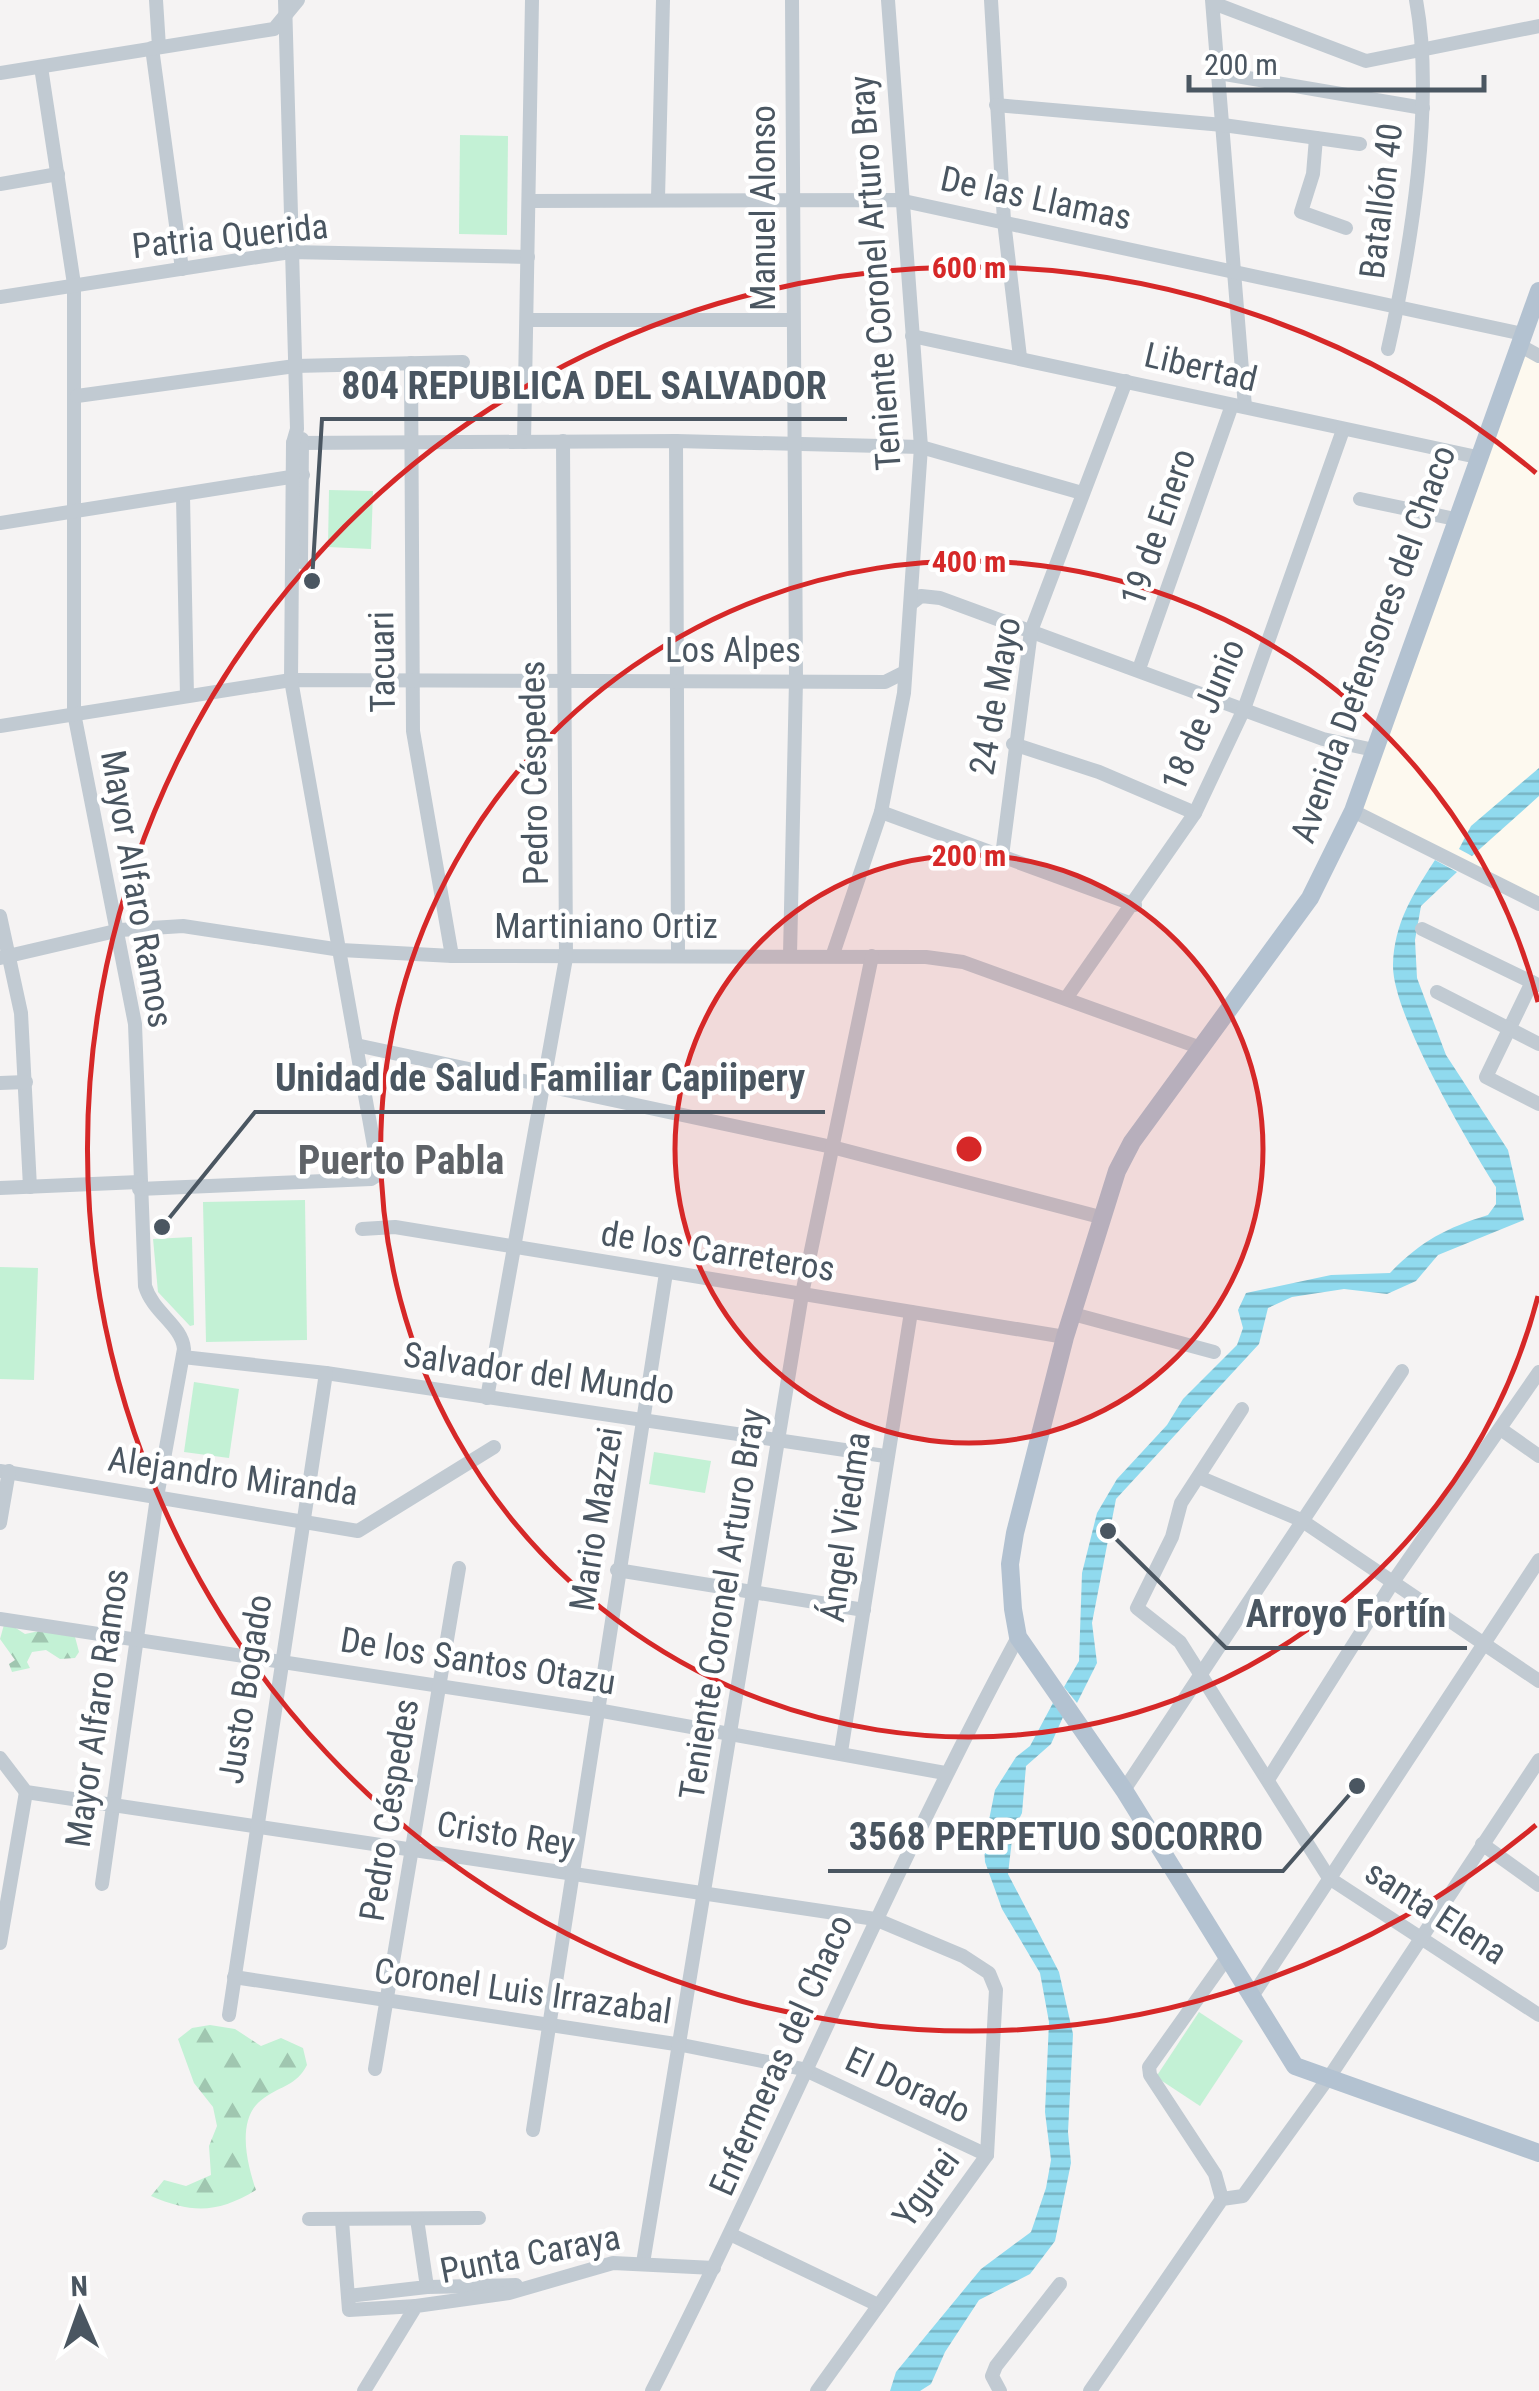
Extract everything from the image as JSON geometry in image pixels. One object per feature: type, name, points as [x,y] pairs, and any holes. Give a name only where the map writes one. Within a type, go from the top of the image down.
[{"type":"main road","name":"Avenida Defensores del Chaco","points":[[1018,1637],[1010,1564],[1100,1217],[1132,1142],[1310,898],[1352,810],[1539,291]]},
{"type":"main road","points":[[1018,1637],[1124,1790],[1294,2066],[1331,2074],[1539,2142]]},
{"type":"main road","points":[[1278,2038],[1298,2056],[1331,2074],[1539,2153]]},
{"type":"street","points":[[156,0],[156,48],[182,268]]},
{"type":"street","points":[[0,73],[274,29],[292,3],[309,0]]},
{"type":"street","points":[[524,442],[532,0]]},
{"type":"street","points":[[658,198],[663,0]]},
{"type":"street","name":"Manuel Alonso","points":[[790,955],[796,680],[792,0]]},
{"type":"street","name":"Teniente Coronel Arturo Bray","points":[[888,0],[921,447],[912,603]]},
{"type":"street","points":[[990,0],[1004,221],[1020,357]]},
{"type":"street","name":"Batallón 40","points":[[1388,349],[1398,306],[1423,108],[1426,52],[1416,0]]},
{"type":"street","points":[[1213,1],[1358,60],[1426,52],[1539,26]]},
{"type":"street","name":"19 de Enero","points":[[1140,669],[1239,406],[1235,272],[1213,1]]},
{"type":"street","points":[[0,1188],[371,1179],[379,1174],[295,683],[298,438],[290,252],[292,3]]},
{"type":"street","name":"Mayor Alfaro Ramos","points":[[41,67],[74,284],[74,713],[120,930],[135,1024],[146,1286],[151,1306],[183,1338],[184,1357],[157,1497],[102,1884]]},
{"type":"street","points":[[1220,73],[1423,108]]},
{"type":"street","points":[[996,105],[1224,125],[1360,144]]},
{"type":"street","points":[[1316,138],[1302,212],[1346,228]]},
{"type":"street","points":[[0,184],[58,174]]},
{"type":"street","name":"De las Llamas","points":[[529,201],[900,200],[1398,306],[1521,340],[1539,356]]},
{"type":"street","name":"Patria Querida","points":[[0,297],[290,252],[528,257]]},
{"type":"street","points":[[528,320],[792,320]]},
{"type":"street","name":"Libertad","points":[[912,336],[1477,457]]},
{"type":"street","points":[[76,396],[295,366],[463,362]]},
{"type":"street","name":"Tacuari","points":[[411,363],[413,731],[452,956]]},
{"type":"street","name":"24 de Mayo","points":[[1002,856],[1031,631],[1126,380]]},
{"type":"street","name":"18 de Junio","points":[[1067,997],[1135,905],[1195,812],[1244,709],[1344,430]]},
{"type":"street","points":[[298,438],[413,443],[676,440],[921,447],[1082,493]]},
{"type":"street","points":[[676,440],[678,956]]},
{"type":"street","name":"Pedro Céspedes","points":[[487,1398],[566,958],[563,441]]},
{"type":"street","points":[[0,523],[298,476]]},
{"type":"street","points":[[183,496],[187,696]]},
{"type":"street","points":[[1360,499],[1455,519]]},
{"type":"street","points":[[833,954],[881,812],[905,672],[912,603],[931,595],[1323,739],[1374,750]]},
{"type":"street","name":"Los Alpes","points":[[0,726],[295,683],[676,679],[886,682],[905,672]]},
{"type":"street","points":[[1014,744],[1100,772],[1195,812]]},
{"type":"street","points":[[1352,810],[1539,904]]},
{"type":"street","points":[[881,812],[1135,905]]},
{"type":"street","points":[[0,916],[4,958],[22,1013],[30,1187]]},
{"type":"street","name":"Martiniano Ortiz","points":[[4,958],[120,930],[183,926],[341,950],[452,956],[833,954],[963,962],[1202,1048]]},
{"type":"street","points":[[1422,929],[1535,983],[1487,1080],[1539,1104]]},
{"type":"street","name":"Teniente Coronel Arturo Bray","points":[[643,2263],[682,2045],[703,1893],[802,1294],[872,956]]},
{"type":"street","points":[[1437,992],[1539,1044]]},
{"type":"street","points":[[356,1046],[832,1147],[1100,1217]]},
{"type":"street","points":[[0,1082],[26,1082]]},
{"type":"street","name":"de los Carreteros","points":[[362,1229],[395,1227],[1066,1337]]},
{"type":"street","name":"Mario Mazzei","points":[[532,2130],[666,1273]]},
{"type":"street","name":"Ángel Viedma","points":[[841,1752],[885,1456],[911,1312]]},
{"type":"street","points":[[1073,1314],[1214,1352]]},
{"type":"street","name":"Salvador del Mundo","points":[[184,1357],[326,1373],[885,1456]]},
{"type":"street","points":[[1124,1790],[1402,1370]]},
{"type":"street","points":[[1270,1778],[1393,1582],[1539,1372]]},
{"type":"street","name":"Justo Bogado","points":[[229,2015],[326,1373]]},
{"type":"street","points":[[1242,1409],[1201,1478],[1301,1520],[1539,1681]]},
{"type":"street","points":[[1502,1430],[1539,1456]]},
{"type":"street","name":"Alejandro Miranda","points":[[5,1471],[358,1531],[494,1447]]},
{"type":"street","points":[[0,1523],[5,1471]]},
{"type":"street","name":"santa Elena","points":[[1201,1478],[1180,1503],[1172,1537],[1138,1608],[1180,1642],[1270,1778],[1329,1878],[1539,2015]]},
{"type":"street","points":[[1253,1995],[1539,1560]]},
{"type":"street","name":"Pedro Céspedes","points":[[375,2069],[459,1568]]},
{"type":"street","points":[[618,1570],[864,1610]]},
{"type":"street","name":"De los Santos Otazu","points":[[0,1619],[596,1710],[945,1773]]},
{"type":"street","name":"Enfermeras del Chaco","points":[[652,2391],[732,2235],[804,2070],[945,1773],[1018,1637]]},
{"type":"street","points":[[0,1758],[26,1792],[0,1942]]},
{"type":"street","points":[[1222,2198],[1244,2196],[1313,2094],[1331,2074],[1539,1760]]},
{"type":"street","name":"Cristo Rey","points":[[26,1792],[876,1919],[982,1966],[996,1990]]},
{"type":"street","points":[[1482,1844],[1539,1885]]},
{"type":"street","points":[[1222,2198],[1215,2174],[1150,2075],[1149,2067],[1228,1956]]},
{"type":"street","name":"Coronel Luis Irrazabal","points":[[234,1977],[682,2045],[804,2070]]},
{"type":"street","name":"Ygurei","points":[[817,2391],[986,2155],[996,1990]]},
{"type":"street","name":"El Dorado","points":[[804,2070],[986,2155]]},
{"type":"street","points":[[1090,2391],[1222,2198]]},
{"type":"street","points":[[309,2219],[479,2218]]},
{"type":"street","points":[[418,2219],[427,2287]]},
{"type":"street","points":[[342,2221],[349,2302],[427,2287],[512,2285],[527,2289]]},
{"type":"street","points":[[732,2235],[878,2305]]},
{"type":"street","name":"Punta Caraya","points":[[349,2302],[416,2306],[527,2289],[582,2270],[643,2263],[714,2268]]},
{"type":"street","points":[[1000,2391],[992,2376],[996,2366],[1060,2284]]},
{"type":"street","name":"Punta Caraya","points":[[364,2391],[416,2306]]},
{"type":"shaded area","points":[[1519,346],[1539,357],[1539,908],[1350,811]]},
{"type":"green space","points":[[460,135],[508,136],[507,235],[459,234]]},
{"type":"green space","points":[[329,490],[373,491],[371,549],[328,547]]},
{"type":"green space","points":[[305,1200],[307,1340],[206,1342],[203,1202]]},
{"type":"green space","points":[[192,1237],[194,1325],[190,1326],[158,1292],[153,1239]]},
{"type":"green space","points":[[0,1267],[38,1268],[34,1380],[0,1379]]},
{"type":"green space","points":[[194,1382],[239,1389],[229,1458],[184,1452]]},
{"type":"green space","points":[[654,1452],[711,1461],[705,1493],[649,1484]]},
{"type":"green space","points":[[5,1621],[25,1634],[49,1629],[74,1633],[79,1652],[75,1658],[60,1659],[46,1650],[32,1652],[27,1662],[30,1668],[12,1672],[9,1664],[15,1660],[0,1639]]},
{"type":"green space","points":[[1199,2012],[1243,2041],[1200,2106],[1156,2077]]},
{"type":"green space","points":[[210,2025],[235,2029],[261,2046],[281,2038],[303,2048],[307,2065],[293,2081],[255,2106],[249,2117],[247,2154],[256,2190],[217,2207],[193,2208],[151,2196],[164,2180],[186,2186],[211,2175],[209,2146],[217,2126],[213,2107],[194,2083],[178,2039],[192,2028]]},
{"type":"water","points":[[1539,768],[1539,796],[1472,856],[1459,849],[1471,826]]},
{"type":"water","points":[[1435,860],[1457,872],[1421,906],[1415,940],[1417,978],[1446,1055],[1508,1150],[1524,1220],[1438,1255],[1416,1281],[1387,1294],[1344,1289],[1292,1297],[1268,1308],[1259,1344],[1116,1499],[1092,1623],[1097,1663],[1077,1703],[1064,1687],[1079,1661],[1082,1573],[1097,1513],[1117,1479],[1167,1425],[1183,1399],[1237,1345],[1243,1328],[1238,1310],[1246,1293],[1331,1275],[1390,1273],[1424,1244],[1488,1215],[1496,1204],[1496,1187],[1434,1078],[1396,987],[1394,950],[1401,922]]},
{"type":"water","points":[[1054,1701],[1063,1717],[1051,1744],[1026,1766],[1022,1813],[1013,1831],[1008,1874],[1059,1972],[1073,2034],[1068,2132],[1071,2163],[1055,2241],[1030,2274],[979,2300],[945,2352],[931,2384],[920,2391],[890,2391],[896,2372],[981,2269],[1031,2232],[1046,2188],[1051,2160],[1045,2112],[1049,2022],[1040,1973],[1002,1909],[985,1862],[984,1845],[995,1790],[1016,1757],[1030,1746]]},
{"type":"place","name":"804 REPUBLICA DEL SALVADOR","points":[[312,581]]},
{"type":"place","name":"Unidad de Salud Familiar Capiipery","points":[[162,1227]]},
{"type":"place","name":"Arroyo Fortín","points":[[1108,1531]]},
{"type":"place","name":"3568 PERPETUO SOCORRO","points":[[1357,1786]]},
{"type":"district","name":"Puerto Pabla","points":[[401,1160]]}]
